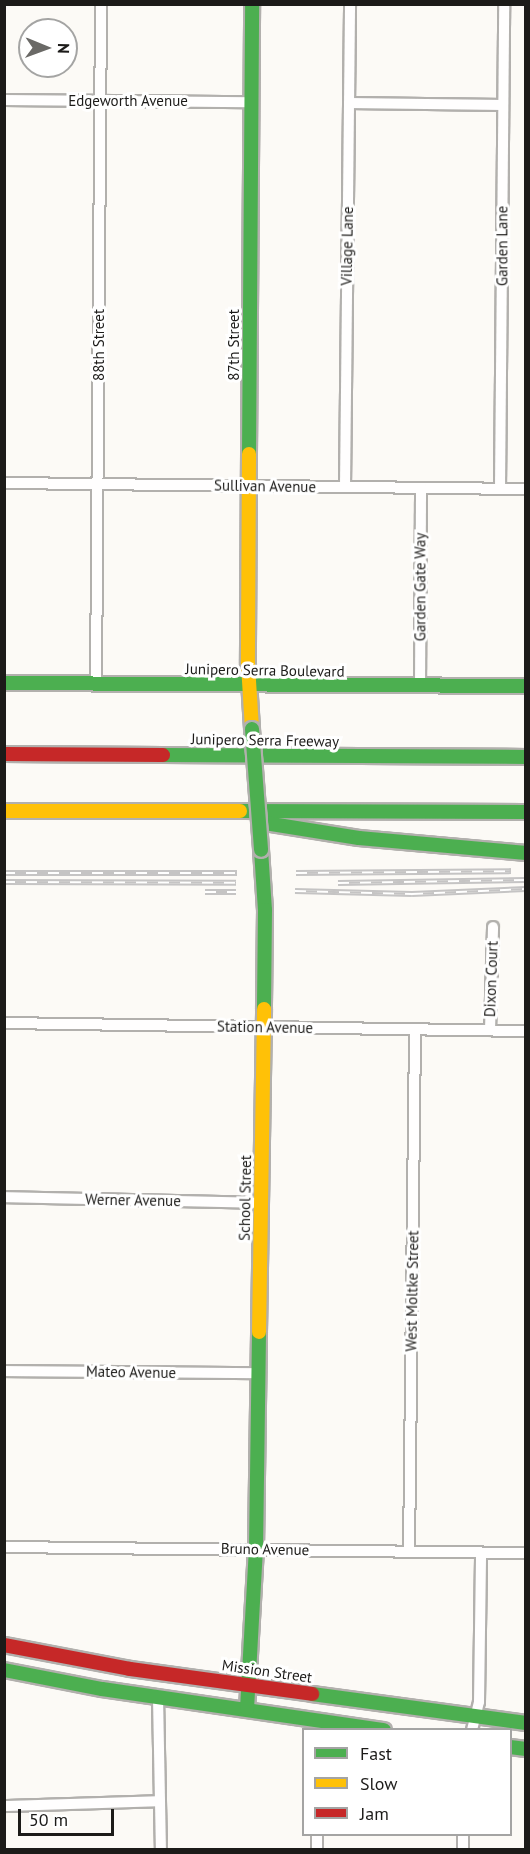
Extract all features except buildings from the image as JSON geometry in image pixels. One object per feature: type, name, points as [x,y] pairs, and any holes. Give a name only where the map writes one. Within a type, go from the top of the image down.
[{"type":"main road","name":"87th Street","points":[[250,686],[252,4]]},
{"type":"main road","name":"Junipero Serra Boulevard","points":[[4,683],[525,686]]},
{"type":"main road","name":"School Street","points":[[247,1710],[256,1549],[265,910],[250,686]]},
{"type":"main road","name":"Junipero Serra Freeway","points":[[4,754],[525,757]]},
{"type":"main road","points":[[8,811],[525,812]]},
{"type":"main road","points":[[199,812],[358,838],[525,853]]},
{"type":"main road","name":"Mission Street","points":[[4,1645],[123,1668],[250,1685],[475,1723],[525,1723]]},
{"type":"main road","points":[[4,1670],[247,1710],[319,1725],[358,1728]]},
{"type":"street","name":"88th Street","points":[[96,685],[101,4]]},
{"type":"street","name":"Village Lane","points":[[345,487],[350,4]]},
{"type":"street","name":"Garden Lane","points":[[500,488],[504,4]]},
{"type":"street","name":"Edgeworth Avenue","points":[[4,100],[251,102]]},
{"type":"street","points":[[349,104],[503,105]]},
{"type":"street","name":"Sullivan Avenue","points":[[4,483],[525,489]]},
{"type":"street","name":"Garden Gate Way","points":[[420,687],[421,488]]},
{"type":"street","name":"Dixon Court","points":[[490,1030],[493,927]]},
{"type":"street","name":"Station Avenue","points":[[4,1023],[525,1031]]},
{"type":"street","name":"West Moltke Street","points":[[409,1552],[415,1030]]},
{"type":"street","name":"Werner Avenue","points":[[4,1197],[261,1203]]},
{"type":"street","name":"Mateo Avenue","points":[[4,1371],[258,1374]]},
{"type":"street","name":"Bruno Avenue","points":[[4,1546],[525,1553]]},
{"type":"street","points":[[475,1723],[481,1553]]},
{"type":"street","points":[[158,1697],[161,1850]]},
{"type":"street","points":[[4,1806],[160,1801]]},
{"type":"railway","points":[[296,873],[511,871]]},
{"type":"railway","points":[[4,873],[237,873]]},
{"type":"railway","points":[[338,883],[526,880]]},
{"type":"railway","points":[[4,882],[236,883]]},
{"type":"railway","points":[[295,891],[412,894],[526,889]]},
{"type":"railway","points":[[205,892],[236,892]]},
{"type":"traffic: fast","points":[[249,454],[252,4]]},
{"type":"traffic: fast","points":[[4,683],[526,686]]},
{"type":"traffic: fast","points":[[252,729],[261,850]]},
{"type":"traffic: fast","points":[[163,755],[526,757]]},
{"type":"traffic: fast","points":[[240,811],[526,812]]},
{"type":"traffic: fast","points":[[265,823],[359,838],[526,853]]},
{"type":"traffic: fast","points":[[261,850],[265,910],[264,1009]]},
{"type":"traffic: fast","points":[[247,1709],[256,1549],[259,1332]]},
{"type":"traffic: fast","points":[[4,1670],[102,1689],[370,1728]]},
{"type":"traffic: fast","points":[[312,1694],[526,1723]]},
{"type":"traffic: fast","points":[[512,1747],[526,1749]]},
{"type":"traffic: slow","points":[[249,454],[248,665],[252,729]]},
{"type":"traffic: slow","points":[[4,811],[240,811]]},
{"type":"traffic: slow","points":[[259,1332],[264,1009]]},
{"type":"traffic: jam","points":[[4,754],[163,755]]},
{"type":"traffic: jam","points":[[4,1645],[130,1669],[312,1694]]}]
